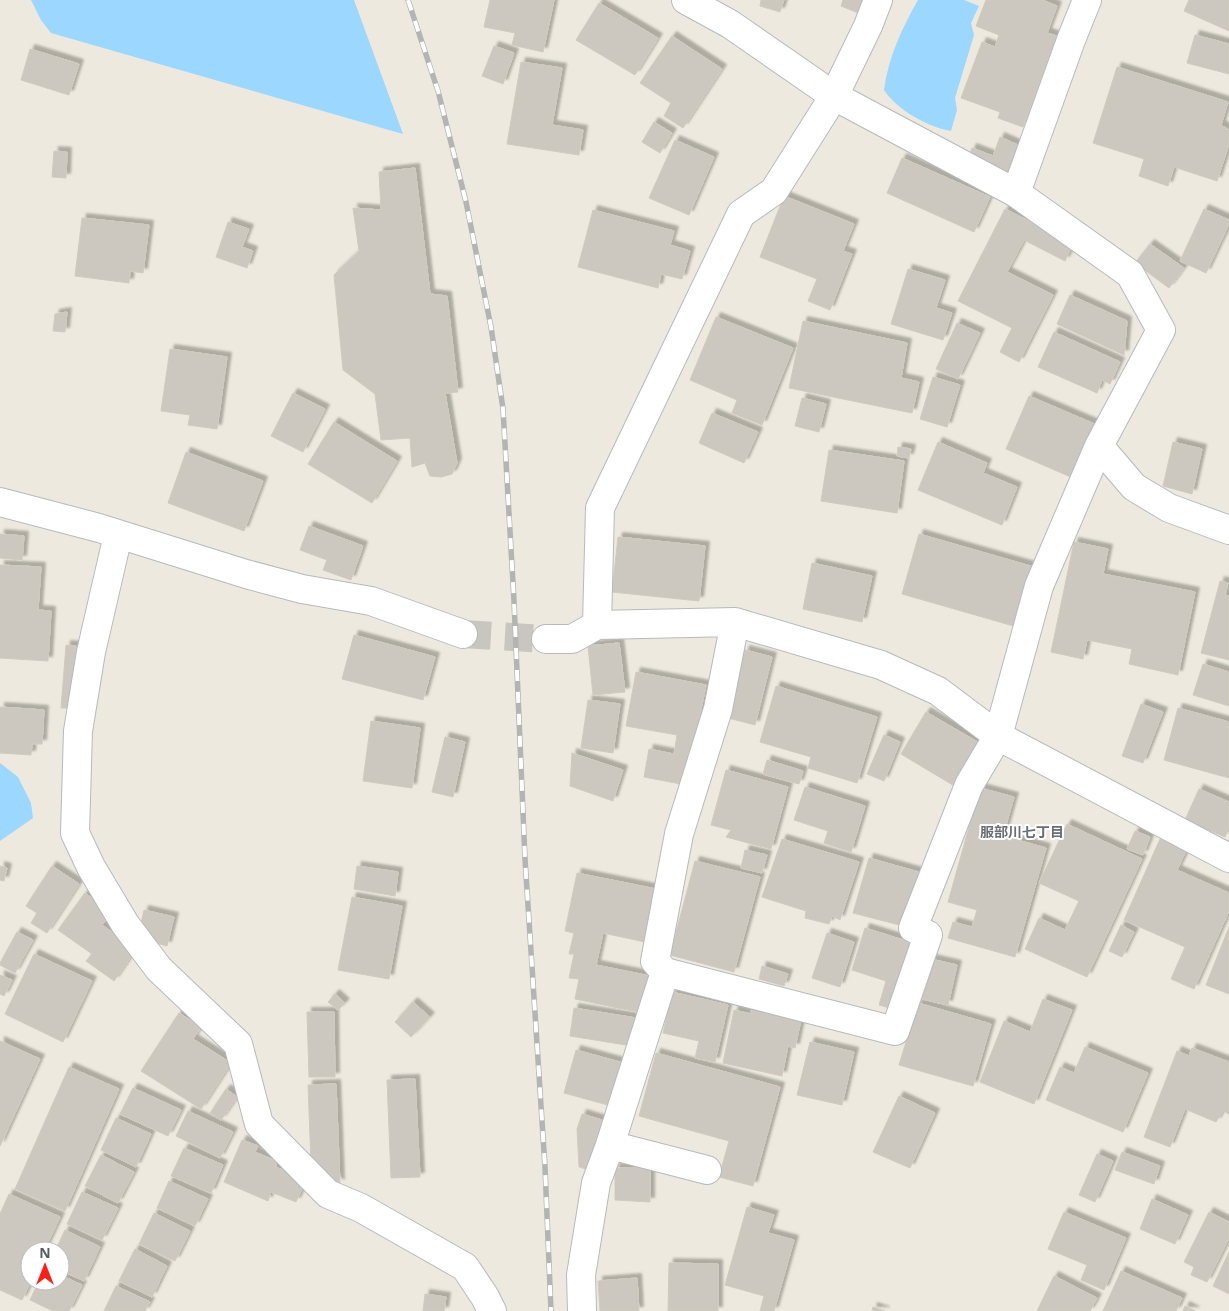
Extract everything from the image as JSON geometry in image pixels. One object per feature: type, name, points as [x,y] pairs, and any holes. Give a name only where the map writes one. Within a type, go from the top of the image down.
[{"type":"street","points":[[686,0],[730,24],[834,96],[1016,193],[1130,274],[1161,330],[1099,446],[1039,586],[998,736],[968,785],[913,928],[928,935],[895,1031],[665,972],[655,962],[680,834],[718,710],[735,622]]},
{"type":"street","points":[[597,625],[600,508],[741,214],[774,191],[834,96],[868,26],[878,0]]},
{"type":"street","points":[[1016,193],[1087,0]]},
{"type":"street","points":[[1099,446],[1134,487],[1169,508],[1229,530]]},
{"type":"street","points":[[0,502],[292,587],[371,602],[463,634]]},
{"type":"street","points":[[118,535],[91,652],[78,731],[75,833],[91,867],[125,924],[159,969],[238,1044],[259,1124],[328,1194],[361,1208],[465,1268],[485,1297],[492,1311]]},
{"type":"street","points":[[546,639],[572,639],[597,625],[735,622],[881,665],[938,691],[998,736],[1229,858]]},
{"type":"street","points":[[582,1311],[581,1274],[596,1183],[665,972]]},
{"type":"street","points":[[610,1145],[707,1170]]},
{"type":"water","points":[[31,0],[354,0],[403,134],[51,33],[41,20]]},
{"type":"water","points":[[918,0],[964,0],[979,6],[971,23],[974,35],[955,98],[957,110],[951,131],[923,122],[905,111],[884,90],[896,44]]},
{"type":"water","points":[[0,763],[18,777],[31,803],[33,818],[0,841]]},
{"type":"building","points":[[490,0],[554,0],[543,52],[512,45],[515,33],[484,27]]},
{"type":"building","points":[[761,0],[784,0],[780,12],[760,6]]},
{"type":"building","points":[[843,0],[869,0],[863,15],[841,6]]},
{"type":"building","points":[[986,0],[1042,0],[1057,6],[1047,33],[1057,36],[1023,127],[998,118],[1000,112],[961,98],[982,42],[995,47],[999,35],[976,26]]},
{"type":"building","points":[[1189,0],[1229,0],[1229,31],[1184,11]]},
{"type":"building","points":[[599,3],[658,38],[635,75],[576,40]]},
{"type":"building","points":[[1195,35],[1229,44],[1229,74],[1187,63]]},
{"type":"building","points":[[672,36],[722,69],[683,128],[664,116],[671,103],[640,83]]},
{"type":"building","points":[[494,46],[514,53],[503,84],[482,76]]},
{"type":"building","points":[[30,49],[79,64],[69,95],[21,80]]},
{"type":"building","points":[[521,62],[562,68],[552,125],[583,130],[579,155],[507,144]]},
{"type":"building","points":[[1117,67],[1228,102],[1221,125],[1229,130],[1229,144],[1217,181],[1174,167],[1168,186],[1139,176],[1144,159],[1093,143]]},
{"type":"building","points":[[654,122],[672,133],[660,153],[642,142]]},
{"type":"building","points":[[1000,137],[1027,149],[1014,182],[968,159],[972,148],[993,156]]},
{"type":"building","points":[[675,140],[714,157],[689,215],[649,198]]},
{"type":"building","points":[[54,151],[67,152],[66,178],[52,177]]},
{"type":"building","points":[[902,158],[990,197],[974,232],[887,193]]},
{"type":"building","points":[[415,168],[430,294],[447,296],[458,392],[445,393],[457,463],[452,474],[441,477],[430,476],[425,463],[412,467],[410,438],[381,440],[375,394],[343,370],[334,275],[359,251],[353,208],[381,210],[379,172]]},
{"type":"building","points":[[784,196],[854,224],[843,251],[852,254],[830,310],[808,301],[817,279],[760,257]]},
{"type":"building","points":[[1005,209],[1073,243],[1065,261],[1024,240],[1007,272],[1053,295],[1019,362],[1000,352],[1012,328],[958,301]]},
{"type":"building","points":[[1204,209],[1229,220],[1229,224],[1206,273],[1180,261]]},
{"type":"building","points":[[593,210],[674,231],[670,245],[690,251],[682,279],[661,274],[658,288],[578,267]]},
{"type":"building","points":[[82,218],[149,225],[143,273],[130,271],[129,283],[75,276]]},
{"type":"building","points":[[228,222],[249,229],[242,247],[253,251],[247,268],[216,257]]},
{"type":"building","points":[[1150,244],[1184,268],[1169,288],[1135,263]]},
{"type":"building","points":[[908,269],[945,280],[936,308],[952,313],[943,340],[891,324]]},
{"type":"building","points":[[1070,295],[1127,321],[1124,355],[1057,324]]},
{"type":"building","points":[[67,312],[65,332],[53,331],[55,314]]},
{"type":"building","points":[[716,317],[793,348],[762,425],[732,413],[737,400],[690,380]]},
{"type":"building","points":[[803,321],[907,343],[901,378],[919,382],[912,413],[789,388]]},
{"type":"building","points":[[957,323],[980,333],[958,379],[936,369]]},
{"type":"building","points":[[1054,332],[1120,362],[1110,384],[1102,380],[1097,393],[1038,367]]},
{"type":"building","points":[[170,349],[227,357],[217,429],[188,425],[190,415],[161,411]]},
{"type":"building","points":[[933,377],[960,385],[947,427],[920,419]]},
{"type":"building","points":[[293,393],[325,409],[303,452],[271,436]]},
{"type":"building","points":[[1029,396],[1097,425],[1073,478],[1006,449]]},
{"type":"building","points":[[802,398],[826,404],[819,432],[795,426]]},
{"type":"building","points":[[712,413],[758,432],[744,463],[699,443]]},
{"type":"building","points":[[334,422],[397,461],[372,503],[308,464]]},
{"type":"building","points":[[938,442],[987,463],[983,473],[1017,487],[1002,525],[918,490]]},
{"type":"building","points":[[1173,442],[1202,449],[1192,494],[1163,486]]},
{"type":"building","points":[[898,447],[911,449],[909,458],[897,456]]},
{"type":"building","points":[[829,450],[904,461],[897,513],[821,501]]},
{"type":"building","points":[[186,452],[263,481],[244,531],[168,503]]},
{"type":"building","points":[[309,526],[363,546],[351,580],[323,570],[327,560],[300,550]]},
{"type":"building","points":[[0,534],[24,536],[22,560],[0,558]]},
{"type":"building","points":[[919,534],[1034,567],[1017,627],[902,594]]},
{"type":"building","points":[[618,537],[705,546],[699,601],[612,592]]},
{"type":"building","points":[[1074,542],[1108,549],[1103,574],[1195,592],[1178,675],[1129,664],[1132,649],[1087,640],[1083,659],[1051,652]]},
{"type":"building","points":[[812,563],[872,576],[862,622],[803,609]]},
{"type":"building","points":[[0,565],[41,567],[38,610],[51,611],[48,661],[0,658]]},
{"type":"building","points":[[1220,581],[1228,583],[1225,595],[1229,596],[1229,660],[1201,653]]},
{"type":"building","points":[[354,635],[435,657],[423,700],[342,679]]},
{"type":"building","points":[[619,643],[625,692],[593,695],[588,646]]},
{"type":"building","points":[[66,645],[76,646],[72,708],[61,708]]},
{"type":"building","points":[[745,650],[772,657],[755,725],[728,718]]},
{"type":"building","points":[[1203,664],[1229,672],[1229,706],[1193,695]]},
{"type":"building","points":[[636,672],[706,685],[686,785],[644,777],[649,749],[674,754],[677,735],[626,726]]},
{"type":"building","points":[[776,686],[877,717],[857,783],[808,768],[811,757],[760,742]]},
{"type":"building","points":[[588,700],[620,704],[613,753],[581,748]]},
{"type":"building","points":[[1141,704],[1163,712],[1143,763],[1122,756]]},
{"type":"building","points":[[0,707],[44,710],[42,744],[32,744],[31,755],[0,753]]},
{"type":"building","points":[[1178,708],[1229,722],[1229,778],[1164,760]]},
{"type":"building","points":[[926,712],[981,744],[956,787],[901,754]]},
{"type":"building","points":[[371,721],[420,728],[412,788],[363,781]]},
{"type":"building","points":[[884,735],[900,742],[884,781],[867,774]]},
{"type":"building","points":[[445,737],[465,742],[453,797],[432,792]]},
{"type":"building","points":[[572,753],[623,770],[613,801],[570,786]]},
{"type":"building","points":[[767,760],[803,771],[799,784],[763,774]]},
{"type":"building","points":[[726,770],[788,787],[771,849],[726,837],[731,830],[711,825]]},
{"type":"building","points":[[805,787],[865,806],[851,852],[824,843],[828,831],[794,820]]},
{"type":"building","points":[[980,788],[1014,797],[1003,836],[1046,848],[1015,957],[948,938],[953,922],[972,927],[977,910],[948,902]]},
{"type":"building","points":[[1199,789],[1229,802],[1229,828],[1225,837],[1185,820]]},
{"type":"building","points":[[1067,824],[1142,859],[1087,977],[1025,949],[1039,918],[1065,930],[1079,901],[1039,883]]},
{"type":"building","points":[[1135,831],[1150,837],[1143,855],[1127,849]]},
{"type":"building","points":[[782,839],[859,862],[840,920],[832,916],[829,924],[805,918],[806,911],[762,897]]},
{"type":"building","points":[[1160,839],[1186,851],[1177,870],[1229,893],[1229,911],[1194,989],[1171,979],[1185,947],[1124,920]]},
{"type":"building","points":[[745,850],[767,855],[762,873],[741,868]]},
{"type":"building","points":[[869,858],[922,873],[907,927],[853,913]]},
{"type":"building","points":[[695,861],[760,877],[734,972],[670,955]]},
{"type":"building","points":[[0,866],[7,868],[4,881],[0,880]]},
{"type":"building","points":[[52,866],[79,884],[47,933],[31,923],[37,913],[26,906]]},
{"type":"building","points":[[357,866],[398,872],[395,896],[354,889]]},
{"type":"building","points":[[577,873],[656,889],[645,942],[603,933],[596,965],[650,976],[642,1013],[575,999],[579,979],[569,978],[574,954],[569,954],[574,933],[565,931]]},
{"type":"building","points":[[85,893],[102,906],[99,909],[109,916],[102,925],[136,949],[114,981],[86,961],[92,954],[58,930]]},
{"type":"building","points":[[352,897],[402,906],[389,979],[338,970]]},
{"type":"building","points":[[144,910],[174,917],[167,946],[156,943],[141,924]]},
{"type":"building","points":[[1121,925],[1134,932],[1122,957],[1109,951]]},
{"type":"building","points":[[1229,927],[1229,994],[1206,985]]},
{"type":"building","points":[[865,928],[913,943],[893,1009],[879,1005],[886,981],[852,970]]},
{"type":"building","points":[[17,932],[33,940],[15,973],[0,965],[0,963]]},
{"type":"building","points":[[827,933],[854,942],[840,987],[812,978]]},
{"type":"building","points":[[34,954],[92,981],[63,1042],[5,1014]]},
{"type":"building","points":[[931,959],[957,965],[948,1005],[922,999]]},
{"type":"building","points":[[762,966],[788,974],[784,986],[759,979]]},
{"type":"building","points":[[0,975],[12,980],[4,996],[0,994]]},
{"type":"building","points":[[672,992],[728,1005],[715,1062],[695,1058],[699,1041],[663,1033]]},
{"type":"building","points":[[335,994],[345,1003],[338,1010],[328,1002]]},
{"type":"building","points":[[1043,999],[1072,1010],[1034,1104],[980,1082],[1004,1021],[1030,1032]]},
{"type":"building","points":[[413,1002],[430,1017],[411,1037],[395,1022]]},
{"type":"building","points":[[918,1003],[991,1024],[973,1086],[899,1065]]},
{"type":"building","points":[[752,1005],[802,1015],[795,1048],[788,1046],[782,1076],[723,1063],[734,1010],[751,1014]]},
{"type":"building","points":[[574,1008],[636,1018],[632,1046],[570,1036]]},
{"type":"building","points":[[307,1012],[334,1012],[335,1077],[309,1077]]},
{"type":"building","points":[[179,1013],[201,1027],[193,1039],[231,1063],[201,1109],[141,1071]]},
{"type":"building","points":[[0,1041],[40,1059],[0,1146]]},
{"type":"building","points":[[810,1042],[854,1052],[842,1105],[797,1095]]},
{"type":"building","points":[[1085,1047],[1148,1073],[1123,1132],[1046,1100],[1060,1067],[1074,1073]]},
{"type":"building","points":[[1192,1048],[1229,1062],[1229,1114],[1223,1111],[1216,1122],[1185,1109],[1170,1147],[1144,1137],[1177,1051],[1189,1056]]},
{"type":"building","points":[[576,1050],[627,1064],[615,1107],[564,1093]]},
{"type":"building","points":[[656,1053],[780,1087],[753,1186],[719,1177],[729,1141],[639,1116]]},
{"type":"building","points":[[69,1067],[119,1089],[65,1211],[15,1189]]},
{"type":"building","points":[[415,1079],[420,1177],[391,1178],[387,1080]]},
{"type":"building","points":[[336,1084],[340,1184],[311,1164],[308,1085]]},
{"type":"building","points":[[133,1088],[181,1110],[168,1136],[120,1114]]},
{"type":"building","points":[[226,1089],[237,1097],[221,1120],[210,1113]]},
{"type":"building","points":[[899,1096],[935,1113],[910,1168],[873,1152]]},
{"type":"building","points":[[188,1111],[233,1132],[220,1158],[176,1136]]},
{"type":"building","points":[[582,1114],[602,1120],[586,1169],[579,1167],[577,1129]]},
{"type":"building","points":[[116,1118],[151,1134],[136,1167],[101,1150]]},
{"type":"building","points":[[242,1140],[258,1146],[255,1152],[276,1161],[276,1167],[306,1180],[296,1202],[271,1192],[268,1201],[224,1182]]},
{"type":"building","points":[[184,1148],[223,1165],[211,1193],[171,1176]]},
{"type":"building","points":[[1122,1152],[1160,1166],[1154,1184],[1115,1170]]},
{"type":"building","points":[[1097,1154],[1113,1161],[1095,1202],[1079,1195]]},
{"type":"building","points":[[101,1155],[134,1172],[118,1203],[85,1186]]},
{"type":"building","points":[[615,1168],[650,1168],[650,1202],[615,1200]]},
{"type":"building","points":[[169,1181],[208,1199],[195,1226],[157,1208]]},
{"type":"building","points":[[82,1192],[118,1208],[102,1240],[67,1224]]},
{"type":"building","points":[[9,1194],[60,1217],[49,1241],[20,1241],[20,1291],[26,1291],[22,1300],[0,1290],[0,1214]]},
{"type":"building","points":[[1152,1199],[1188,1215],[1175,1244],[1140,1229]]},
{"type":"building","points":[[747,1207],[774,1215],[768,1233],[794,1240],[774,1311],[760,1311],[764,1296],[725,1285]]},
{"type":"building","points":[[1064,1212],[1126,1238],[1104,1290],[1081,1280],[1087,1265],[1048,1249]]},
{"type":"building","points":[[1209,1212],[1229,1222],[1229,1238],[1207,1282],[1191,1275],[1194,1267],[1184,1262]]},
{"type":"building","points":[[154,1213],[190,1231],[175,1261],[139,1244]]},
{"type":"building","points":[[65,1230],[100,1247],[84,1281],[70,1275],[70,1241],[60,1241]]},
{"type":"building","points":[[135,1249],[167,1266],[152,1297],[119,1281]]},
{"type":"building","points":[[1229,1252],[1229,1294],[1213,1286]]},
{"type":"building","points":[[669,1263],[718,1264],[718,1311],[668,1311]]},
{"type":"building","points":[[1121,1271],[1182,1298],[1176,1311],[1103,1311]]},
{"type":"building","points":[[1054,1276],[1097,1298],[1090,1311],[1037,1311]]},
{"type":"building","points":[[637,1278],[639,1311],[600,1311],[598,1281]]},
{"type":"building","points":[[70,1280],[82,1285],[69,1311],[53,1311],[30,1300],[34,1291],[70,1291]]},
{"type":"building","points":[[116,1286],[150,1302],[145,1311],[104,1311]]},
{"type":"building","points":[[425,1294],[446,1297],[444,1311],[423,1311]]},
{"type":"building","points":[[1185,1306],[1195,1311],[1183,1311]]},
{"type":"building","points":[[873,1307],[885,1311],[872,1311]]},
{"type":"tunnel","points":[[463,634],[546,639]]},
{"type":"railway","points":[[408,0],[438,91],[466,202],[491,327],[503,409],[514,601],[525,859],[545,1167],[551,1311]]},
{"type":"district","name":"服部川七丁目","points":[[1022,832]]}]
